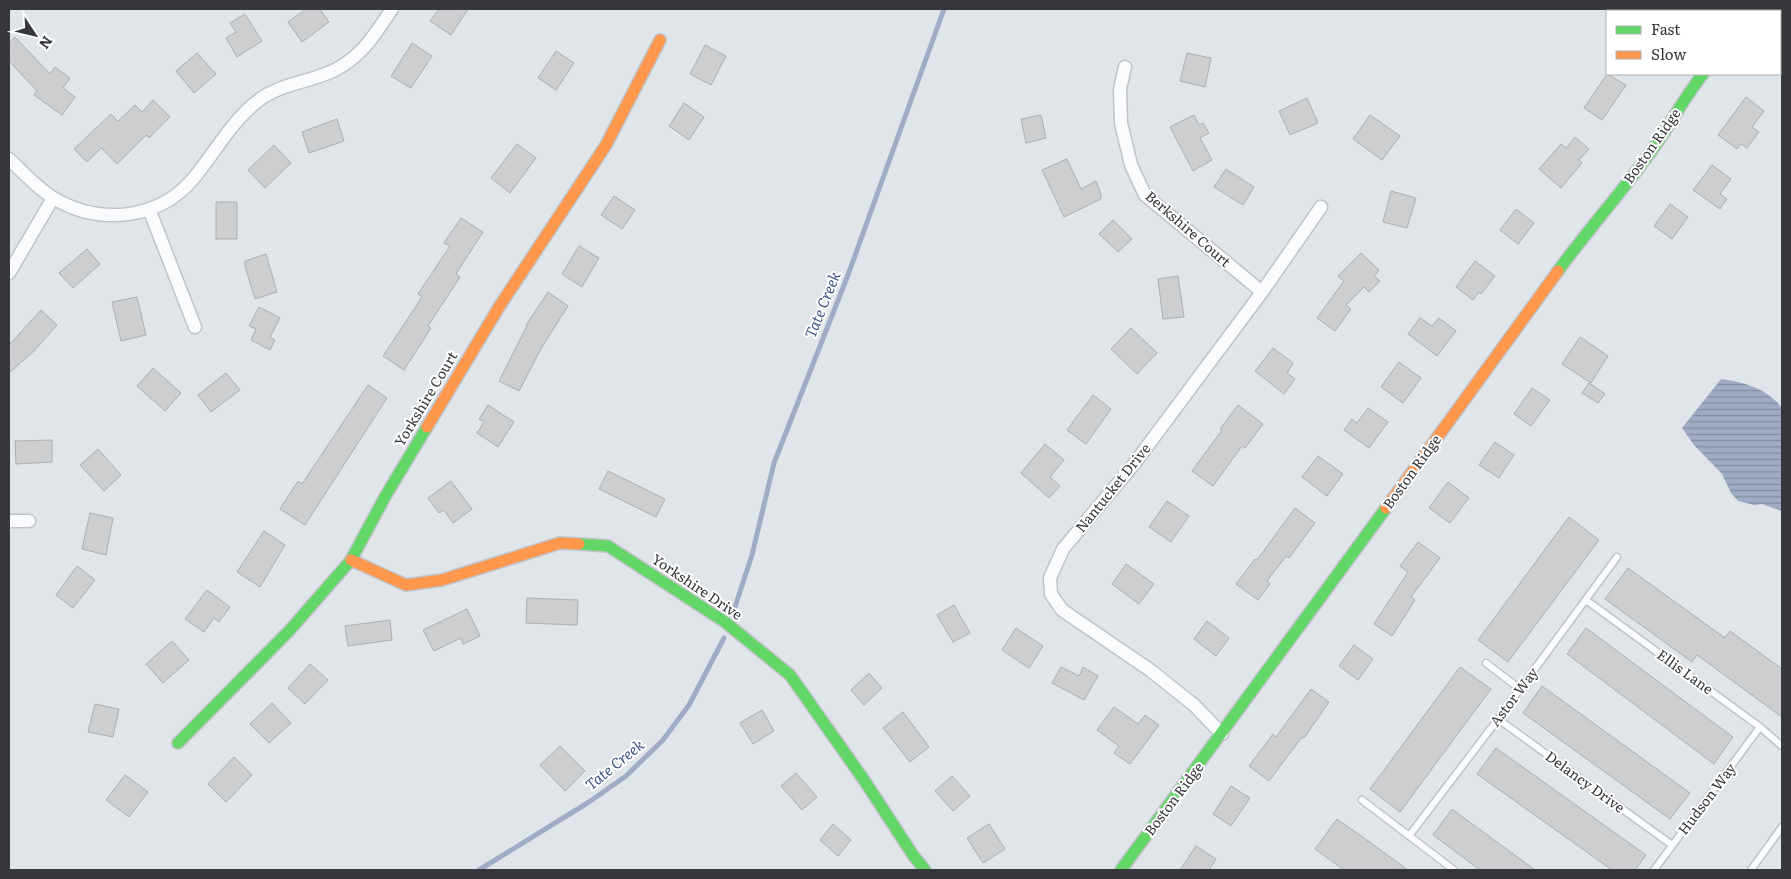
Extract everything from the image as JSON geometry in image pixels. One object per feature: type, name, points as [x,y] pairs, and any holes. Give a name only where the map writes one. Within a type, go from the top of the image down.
[{"type":"street","points":[[9,159],[54,198],[72,207],[101,215],[123,216],[150,209],[183,190],[244,114],[260,100],[274,92],[332,71],[350,61],[366,47],[392,9]]},
{"type":"street","name":"Yorkshire Court","points":[[178,743],[289,631],[351,560],[386,495],[499,307],[606,145],[660,40]]},
{"type":"street","name":"Berkshire Court","points":[[1125,67],[1120,89],[1121,123],[1132,165],[1145,196],[1262,292]]},
{"type":"street","name":"Boston Ridge","points":[[1121,870],[1222,734],[1584,234],[1650,153],[1689,92],[1702,75]]},
{"type":"street","points":[[9,273],[54,198]]},
{"type":"street","name":"Nantucket Drive","points":[[1222,734],[1194,705],[1150,670],[1062,610],[1051,594],[1050,578],[1063,549],[1134,464],[1262,292],[1321,207]]},
{"type":"street","points":[[150,209],[196,327]]},
{"type":"street","points":[[9,521],[30,521]]},
{"type":"street","name":"Yorkshire Drive","points":[[351,560],[406,585],[442,580],[560,543],[608,546],[725,622],[790,675],[925,870]]},
{"type":"lane","name":"Astor Way","points":[[1409,836],[1498,720],[1617,557]]},
{"type":"lane","name":"Ellis Lane","points":[[1586,600],[1760,727],[1782,746]]},
{"type":"lane","points":[[1486,663],[1520,689]]},
{"type":"lane","name":"Delancy Drive","points":[[1498,720],[1672,845]]},
{"type":"lane","name":"Hudson Way","points":[[1654,870],[1760,727]]},
{"type":"lane","points":[[1362,800],[1451,869]]},
{"type":"lane","points":[[1751,870],[1782,827]]},
{"type":"water","points":[[1721,379],[1738,382],[1763,391],[1782,408],[1782,511],[1762,504],[1754,505],[1738,501],[1731,493],[1722,474],[1694,445],[1682,428]]},
{"type":"building","points":[[306,9],[320,9],[329,22],[302,42],[288,22]]},
{"type":"building","points":[[439,9],[468,9],[451,35],[430,21]]},
{"type":"building","points":[[245,14],[262,41],[237,57],[226,38],[236,32],[230,23]]},
{"type":"building","points":[[15,37],[50,74],[55,67],[70,78],[63,88],[75,97],[62,115],[34,95],[37,91],[9,61],[9,43]]},
{"type":"building","points":[[412,43],[432,56],[411,88],[391,76]]},
{"type":"building","points":[[705,45],[726,56],[711,85],[690,74]]},
{"type":"building","points":[[556,51],[574,63],[556,90],[538,78]]},
{"type":"building","points":[[197,53],[216,74],[194,93],[176,71]]},
{"type":"building","points":[[1187,53],[1211,58],[1205,87],[1180,81]]},
{"type":"building","points":[[1606,75],[1626,85],[1602,120],[1584,108]]},
{"type":"building","points":[[1746,97],[1764,111],[1752,127],[1759,132],[1747,148],[1741,144],[1737,149],[1718,135]]},
{"type":"building","points":[[1307,98],[1318,123],[1290,135],[1279,111]]},
{"type":"building","points":[[153,100],[170,117],[149,138],[146,135],[117,164],[101,148],[87,162],[74,149],[111,114],[118,121],[135,105],[142,112]]},
{"type":"building","points":[[684,103],[704,117],[689,140],[669,126]]},
{"type":"building","points":[[1041,115],[1046,138],[1026,143],[1021,119]]},
{"type":"building","points":[[1194,115],[1199,125],[1203,123],[1209,133],[1200,138],[1212,160],[1193,171],[1170,127]]},
{"type":"building","points":[[1370,115],[1400,136],[1382,160],[1353,139]]},
{"type":"building","points":[[337,119],[344,141],[309,153],[302,132]]},
{"type":"building","points":[[1575,137],[1589,149],[1579,160],[1582,163],[1561,188],[1539,169],[1561,144],[1566,148]]},
{"type":"building","points":[[517,144],[536,158],[510,193],[491,178]]},
{"type":"building","points":[[274,145],[291,163],[265,188],[248,170]]},
{"type":"building","points":[[1067,159],[1081,189],[1096,181],[1101,199],[1064,217],[1042,170]]},
{"type":"building","points":[[1712,165],[1731,179],[1720,194],[1727,199],[1720,209],[1693,190]]},
{"type":"building","points":[[1226,169],[1254,187],[1243,205],[1214,187]]},
{"type":"building","points":[[1391,191],[1416,198],[1407,228],[1383,222]]},
{"type":"building","points":[[614,196],[635,210],[622,229],[601,215]]},
{"type":"building","points":[[216,202],[237,202],[237,239],[216,239]]},
{"type":"building","points":[[1670,204],[1688,217],[1672,239],[1654,226]]},
{"type":"building","points":[[1516,209],[1534,223],[1518,244],[1500,230]]},
{"type":"building","points":[[461,218],[483,232],[456,274],[460,277],[428,326],[431,328],[404,370],[383,356],[422,297],[418,294],[450,246],[444,243]]},
{"type":"building","points":[[1113,220],[1132,239],[1118,252],[1099,234]]},
{"type":"building","points":[[579,246],[599,258],[582,287],[562,274]]},
{"type":"building","points":[[87,249],[100,264],[73,288],[59,273]]},
{"type":"building","points":[[1361,253],[1379,270],[1374,276],[1380,281],[1369,292],[1364,287],[1346,305],[1351,309],[1335,331],[1317,318],[1344,281],[1338,276]]},
{"type":"building","points":[[266,254],[277,292],[255,299],[245,261]]},
{"type":"building","points":[[1475,261],[1495,276],[1481,294],[1479,292],[1473,300],[1456,287]]},
{"type":"building","points":[[1178,276],[1184,317],[1163,319],[1158,279]]},
{"type":"building","points":[[548,292],[568,306],[542,347],[519,391],[499,381],[526,325]]},
{"type":"building","points":[[137,297],[146,335],[121,341],[112,302]]},
{"type":"building","points":[[259,307],[280,318],[270,337],[275,340],[270,350],[251,340],[256,329],[249,326]]},
{"type":"building","points":[[41,310],[57,325],[34,351],[9,373],[9,345]]},
{"type":"building","points":[[1420,318],[1432,326],[1439,318],[1456,331],[1437,356],[1408,334]]},
{"type":"building","points":[[1131,328],[1157,353],[1137,374],[1111,349]]},
{"type":"building","points":[[1580,337],[1608,356],[1591,383],[1562,364]]},
{"type":"building","points":[[1273,348],[1293,363],[1287,373],[1295,379],[1284,394],[1255,371]]},
{"type":"building","points":[[1399,362],[1421,378],[1403,403],[1381,387]]},
{"type":"building","points":[[153,368],[181,393],[165,411],[137,386]]},
{"type":"building","points":[[226,373],[240,390],[211,412],[198,395]]},
{"type":"building","points":[[1589,383],[1605,394],[1598,403],[1582,393]]},
{"type":"building","points":[[368,385],[387,398],[305,525],[280,509],[298,481],[302,484]]},
{"type":"building","points":[[1532,388],[1550,400],[1531,426],[1514,414]]},
{"type":"building","points":[[1093,395],[1111,409],[1086,444],[1067,430]]},
{"type":"building","points":[[488,405],[514,422],[498,447],[477,433],[484,422],[479,419]]},
{"type":"building","points":[[1238,405],[1263,424],[1245,448],[1242,446],[1213,486],[1192,471]]},
{"type":"building","points":[[1368,408],[1388,422],[1369,448],[1344,430],[1352,419],[1357,423]]},
{"type":"building","points":[[52,440],[52,462],[16,464],[15,441]]},
{"type":"building","points":[[1495,442],[1514,455],[1499,478],[1479,465]]},
{"type":"building","points":[[1045,444],[1064,460],[1050,477],[1060,486],[1049,498],[1021,473]]},
{"type":"building","points":[[98,449],[121,475],[104,491],[80,465]]},
{"type":"building","points":[[1318,456],[1343,474],[1327,496],[1302,477]]},
{"type":"building","points":[[608,471],[665,499],[656,517],[599,489]]},
{"type":"building","points":[[451,481],[472,509],[453,523],[444,510],[439,513],[428,498]]},
{"type":"building","points":[[1448,482],[1469,498],[1450,523],[1429,508]]},
{"type":"building","points":[[1167,501],[1189,516],[1171,542],[1149,527]]},
{"type":"building","points":[[1295,508],[1315,523],[1289,558],[1286,556],[1267,581],[1270,584],[1258,600],[1236,584],[1255,559],[1257,560]]},
{"type":"building","points":[[90,513],[113,518],[106,555],[82,549]]},
{"type":"building","points":[[1569,517],[1599,540],[1508,662],[1478,640]]},
{"type":"building","points":[[264,531],[285,545],[260,587],[237,572]]},
{"type":"building","points":[[1418,542],[1440,558],[1411,597],[1415,600],[1392,636],[1374,624],[1408,572],[1400,566]]},
{"type":"building","points":[[1126,564],[1154,584],[1139,604],[1112,584]]},
{"type":"building","points":[[77,566],[95,580],[73,608],[56,595]]},
{"type":"building","points":[[1628,568],[1725,638],[1730,631],[1782,669],[1782,717],[1697,655],[1692,662],[1605,599]]},
{"type":"building","points":[[207,590],[230,607],[219,622],[214,618],[204,632],[185,619]]},
{"type":"building","points":[[527,598],[578,600],[577,625],[526,623]]},
{"type":"building","points":[[954,605],[970,633],[953,642],[937,615]]},
{"type":"building","points":[[467,609],[480,636],[463,644],[461,638],[434,651],[423,630]]},
{"type":"building","points":[[390,620],[392,640],[348,646],[345,626]]},
{"type":"building","points":[[1207,621],[1229,638],[1216,656],[1194,639]]},
{"type":"building","points":[[1016,628],[1043,646],[1029,668],[1002,650]]},
{"type":"building","points":[[1586,628],[1733,737],[1714,764],[1567,654]]},
{"type":"building","points":[[172,641],[189,660],[163,683],[146,664]]},
{"type":"building","points":[[1354,645],[1373,659],[1358,680],[1339,666]]},
{"type":"building","points":[[310,664],[328,680],[305,704],[288,688]]},
{"type":"building","points":[[1061,667],[1079,676],[1083,667],[1098,676],[1084,700],[1052,683]]},
{"type":"building","points":[[1460,667],[1491,689],[1400,812],[1370,789]]},
{"type":"building","points":[[869,673],[882,688],[864,705],[851,690]]},
{"type":"building","points":[[1542,686],[1690,793],[1670,819],[1523,713]]},
{"type":"building","points":[[1311,689],[1329,702],[1304,738],[1302,737],[1269,781],[1249,766],[1273,734],[1276,737]]},
{"type":"building","points":[[272,703],[291,723],[269,743],[250,724]]},
{"type":"building","points":[[95,704],[119,709],[113,737],[88,732]]},
{"type":"building","points":[[1114,707],[1138,724],[1145,715],[1159,725],[1130,764],[1114,753],[1119,746],[1097,730]]},
{"type":"building","points":[[762,710],[774,731],[753,744],[740,723]]},
{"type":"building","points":[[903,712],[929,747],[910,762],[883,728]]},
{"type":"building","points":[[560,746],[585,771],[565,791],[540,765]]},
{"type":"building","points":[[1496,748],[1646,855],[1635,870],[1612,870],[1477,774]]},
{"type":"building","points":[[234,757],[252,775],[226,802],[208,784]]},
{"type":"building","points":[[796,773],[817,797],[802,810],[781,786]]},
{"type":"building","points":[[125,775],[148,792],[129,817],[106,800]]},
{"type":"building","points":[[952,776],[970,796],[953,811],[935,791]]},
{"type":"building","points":[[1231,786],[1250,798],[1231,826],[1213,814]]},
{"type":"building","points":[[1452,809],[1535,870],[1480,870],[1433,835]]},
{"type":"building","points":[[1337,819],[1408,870],[1344,870],[1315,849]]},
{"type":"building","points":[[833,824],[851,840],[838,856],[820,840]]},
{"type":"building","points":[[989,824],[1005,849],[983,863],[967,838]]},
{"type":"building","points":[[1196,846],[1216,859],[1209,870],[1180,870]]},
{"type":"waterway","name":"Tate Creek","points":[[733,613],[752,555],[774,463],[848,275],[944,9]]},
{"type":"waterway","name":"Tate Creek","points":[[479,870],[589,802],[626,776],[663,740],[689,705],[724,638]]},
{"type":"traffic: fast","points":[[1558,271],[1650,153],[1702,75]]},
{"type":"traffic: fast","points":[[178,743],[289,631],[351,560],[386,495],[427,427]]},
{"type":"traffic: fast","points":[[1121,870],[1386,508]]},
{"type":"traffic: fast","points":[[579,544],[608,546],[725,622],[790,675],[925,870]]},
{"type":"traffic: slow","points":[[427,427],[499,307],[606,145],[660,40]]},
{"type":"traffic: slow","points":[[1386,508],[1558,271]]},
{"type":"traffic: slow","points":[[351,560],[406,585],[442,580],[560,543],[579,544]]}]
